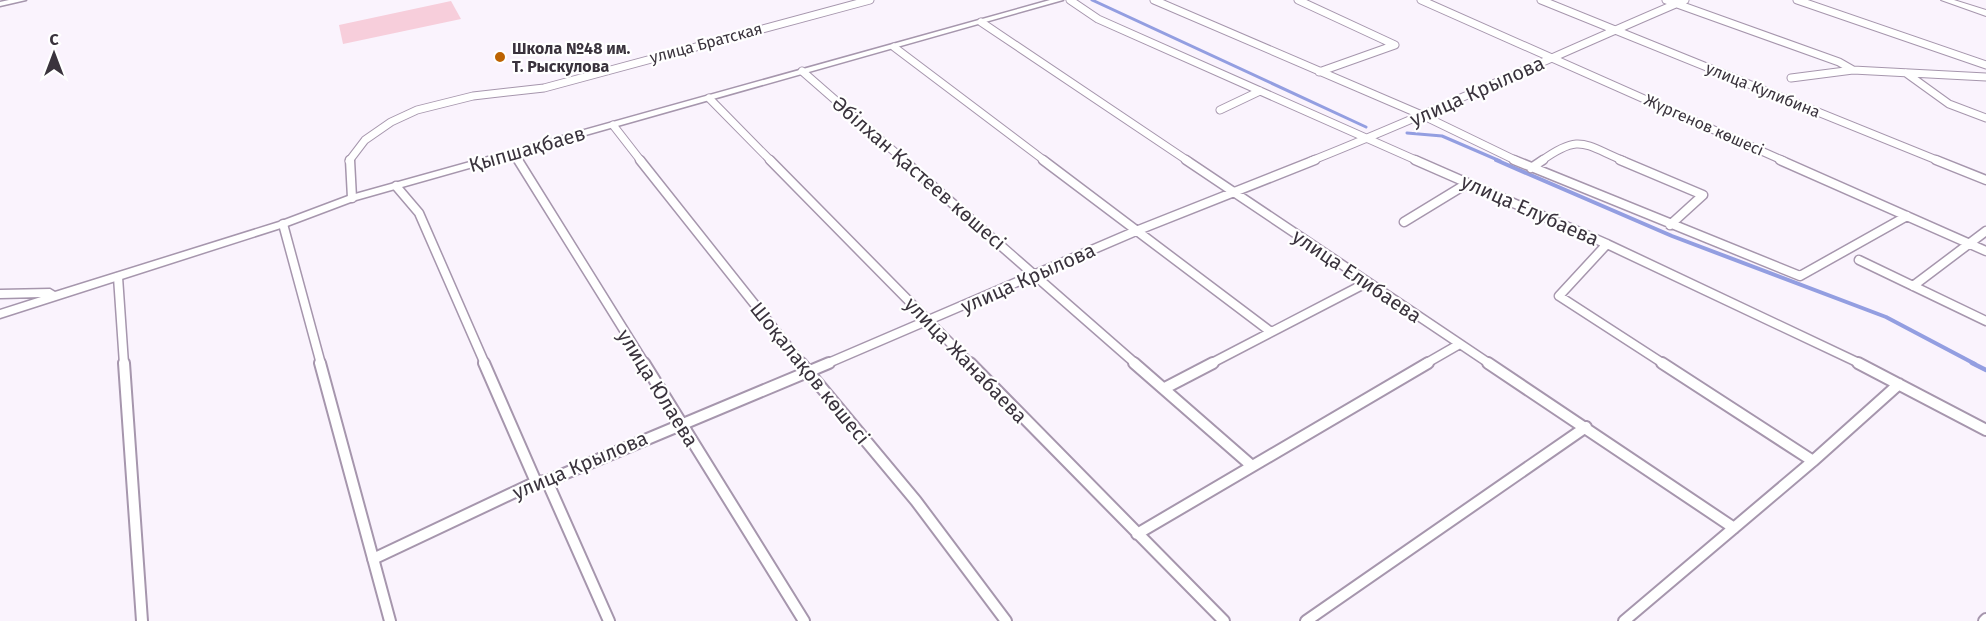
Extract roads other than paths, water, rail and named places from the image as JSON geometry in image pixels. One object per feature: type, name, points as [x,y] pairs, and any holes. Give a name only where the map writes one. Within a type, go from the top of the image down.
[{"type":"main road","points":[[1945,0],[1986,13]]},
{"type":"street","points":[[0,4],[22,0]]},
{"type":"street","name":"улица Братская","points":[[352,198],[350,161],[365,140],[391,122],[417,110],[473,96],[544,88],[870,0]]},
{"type":"street","name":"Қыпшақбаев","points":[[0,314],[283,224],[352,198],[1059,0]]},
{"type":"street","name":"улица Елубаева","points":[[1070,0],[1098,19],[1606,244],[1839,353],[1986,430]]},
{"type":"street","points":[[1154,0],[1424,116],[1531,168],[1800,276],[1907,216]]},
{"type":"street","points":[[1298,0],[1395,45],[1319,72]]},
{"type":"street","name":"Жүргенов көшесі","points":[[1421,0],[1986,251]]},
{"type":"street","name":"улица Кулибина","points":[[1541,0],[1986,180]]},
{"type":"street","points":[[1666,0],[1681,2],[1839,62],[1853,70]]},
{"type":"street","points":[[1797,0],[1986,65]]},
{"type":"street","name":"улица Крылова","points":[[373,558],[541,481],[929,321],[1136,231],[1424,116],[1551,57],[1681,2]]},
{"type":"street","name":"улица Елибаева","points":[[981,22],[1166,144],[1233,193],[1458,345],[1586,427],[1734,528]]},
{"type":"street","points":[[894,47],[1271,332]]},
{"type":"street","points":[[1791,78],[1853,70],[1986,77]]},
{"type":"street","name":"Әбілхан Қастеев көшесі","points":[[802,71],[1166,388],[1252,466]]},
{"type":"street","points":[[1906,73],[1949,104],[1986,118]]},
{"type":"street","points":[[1220,110],[1260,91]]},
{"type":"street","name":"улица Жанабаева","points":[[709,98],[1224,621]]},
{"type":"street","name":"Шоқалақов көшесі","points":[[613,125],[807,371],[916,501],[1006,621]]},
{"type":"street","points":[[1531,168],[1560,148],[1579,142],[1703,195],[1670,225]]},
{"type":"street","name":"улица Юлаева","points":[[514,153],[679,423],[804,621]]},
{"type":"street","points":[[1404,222],[1468,183]]},
{"type":"street","points":[[396,186],[419,213],[541,481],[609,621]]},
{"type":"street","points":[[283,224],[390,621]]},
{"type":"street","points":[[1913,286],[1986,231]]},
{"type":"street","points":[[1606,244],[1559,296],[1813,461]]},
{"type":"street","points":[[1859,260],[1986,321]]},
{"type":"street","points":[[118,277],[142,621]]},
{"type":"street","points":[[1166,388],[1366,282]]},
{"type":"street","points":[[0,294],[78,290]]},
{"type":"street","points":[[1137,534],[1458,345]]},
{"type":"street","points":[[1624,621],[1813,461],[1899,384]]},
{"type":"street","points":[[1306,621],[1586,427]]},
{"type":"waterway","points":[[1092,0],[1366,127]]},
{"type":"waterway","points":[[1407,133],[1442,136],[1500,161]]},
{"type":"waterway","points":[[1496,160],[1672,236],[1886,317],[1975,364]]},
{"type":"waterway","points":[[1972,363],[1986,370]]},
{"type":"place","name":"Школа №48 им. Т. Рыскулова","points":[[500,57]]}]
